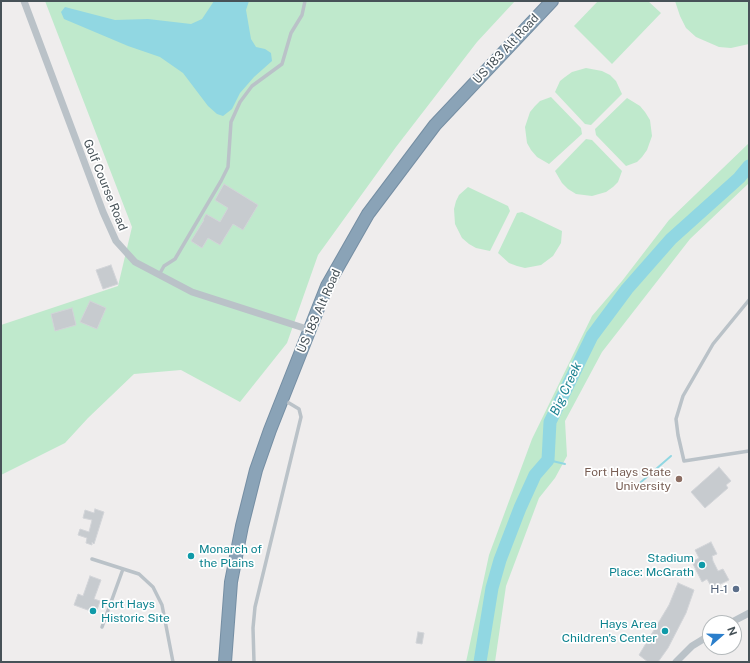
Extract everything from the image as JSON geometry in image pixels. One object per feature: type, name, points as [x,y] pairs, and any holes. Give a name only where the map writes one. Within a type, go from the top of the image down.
[{"type":"highway","name":"US 183 Alt Road","points":[[225,662],[231,582],[242,526],[256,470],[270,430],[327,286],[364,221],[400,170],[435,125],[552,1]]},
{"type":"street","name":"Golf Course Road","points":[[24,1],[103,212],[116,241],[135,262],[192,292],[310,330]]},
{"type":"street","points":[[676,662],[692,646],[702,640]]},
{"type":"lane","points":[[158,275],[164,266],[175,259],[228,168],[231,122],[240,102],[252,86],[282,64],[291,33],[302,15],[305,1]]},
{"type":"lane","points":[[749,300],[713,344],[683,396],[676,420],[684,462],[749,451]]},
{"type":"lane","points":[[254,662],[255,607],[301,417],[301,412],[298,407],[282,399]]},
{"type":"lane","points":[[92,559],[139,574],[153,587],[162,605],[173,662]]},
{"type":"lane","points":[[102,628],[123,569]]},
{"type":"green space","points":[[45,1],[515,1],[477,42],[396,147],[318,255],[287,343],[240,402],[181,370],[134,374],[88,418],[65,443],[1,475],[1,325],[118,286],[132,227]]},
{"type":"green space","points":[[598,1],[648,1],[661,13],[612,64],[574,26]]},
{"type":"green space","points":[[675,1],[749,1],[749,44],[731,48],[719,47],[696,37],[686,28]]},
{"type":"green space","points":[[586,68],[602,71],[610,75],[616,81],[622,94],[591,125],[585,124],[555,92],[560,81],[565,77],[572,72]]},
{"type":"green space","points":[[551,97],[581,128],[582,134],[549,164],[537,157],[531,150],[527,143],[525,127],[530,112],[535,106],[540,101]]},
{"type":"green space","points":[[627,98],[640,106],[645,112],[650,120],[652,136],[647,150],[642,157],[637,162],[626,166],[596,135],[595,129]]},
{"type":"green space","points":[[586,139],[592,140],[622,171],[618,182],[613,187],[606,192],[592,196],[576,194],[568,189],[562,183],[555,171]]},
{"type":"green space","points":[[749,143],[749,183],[690,239],[602,352],[565,421],[567,456],[555,478],[539,498],[506,586],[495,662],[466,662],[489,555],[532,439],[592,316],[622,281],[669,220]]},
{"type":"green space","points":[[468,187],[508,206],[510,211],[490,251],[476,248],[469,244],[462,238],[455,224],[454,209],[456,201],[459,195]]},
{"type":"green space","points":[[522,212],[562,231],[561,243],[553,256],[541,265],[525,268],[517,266],[509,263],[498,253],[517,213]]},
{"type":"water","points":[[214,1],[249,1],[246,10],[251,39],[256,47],[265,49],[271,53],[272,61],[254,77],[240,93],[232,109],[223,116],[217,114],[208,106],[183,73],[160,57],[128,46],[64,19],[61,12],[65,7],[115,20],[148,19],[191,24],[202,19]]},
{"type":"building","points":[[224,184],[258,205],[243,230],[233,224],[220,245],[208,238],[202,248],[191,241],[206,214],[220,222],[228,208],[215,200]]},
{"type":"building","points":[[111,265],[118,284],[103,289],[96,270]]},
{"type":"building","points":[[90,301],[106,308],[97,329],[80,322]]},
{"type":"building","points":[[72,308],[76,325],[55,331],[51,314]]},
{"type":"building","points":[[719,467],[731,481],[726,485],[728,488],[705,508],[691,492]]},
{"type":"building","points":[[95,509],[104,512],[94,544],[92,542],[92,545],[86,543],[87,538],[78,535],[80,529],[89,532],[92,520],[83,518],[85,510],[94,513]]},
{"type":"building","name":"Stadium Place: McGrath","points":[[711,542],[717,554],[712,556],[713,561],[718,571],[723,569],[729,580],[712,588],[707,579],[702,582],[692,562],[699,558],[695,550]]},
{"type":"building","points":[[90,576],[101,580],[94,599],[100,601],[96,613],[74,605],[78,594],[83,596]]},
{"type":"building","name":"Hays Area Children's Center","points":[[678,583],[694,590],[686,613],[668,648],[658,662],[648,662],[639,655],[669,605]]},
{"type":"building","points":[[418,632],[424,633],[422,644],[416,643]]},
{"type":"waterway","name":"Big Creek","points":[[480,662],[492,588],[500,560],[520,508],[535,475],[548,460],[550,422],[592,336],[627,289],[671,239],[739,178],[749,166]]},
{"type":"waterway","points":[[633,489],[671,456]]},
{"type":"waterway","points":[[548,460],[565,464]]},
{"type":"place","name":"Fort Hays State University","points":[[679,479]]},
{"type":"place","name":"Monarch of the Plains","points":[[191,556]]},
{"type":"place","name":"Stadium Place: McGrath","points":[[702,565]]},
{"type":"place","name":"H-1","points":[[736,589]]},
{"type":"place","name":"Fort Hays Historic Site","points":[[93,611]]},
{"type":"place","name":"Hays Area Children's Center","points":[[665,631]]}]
